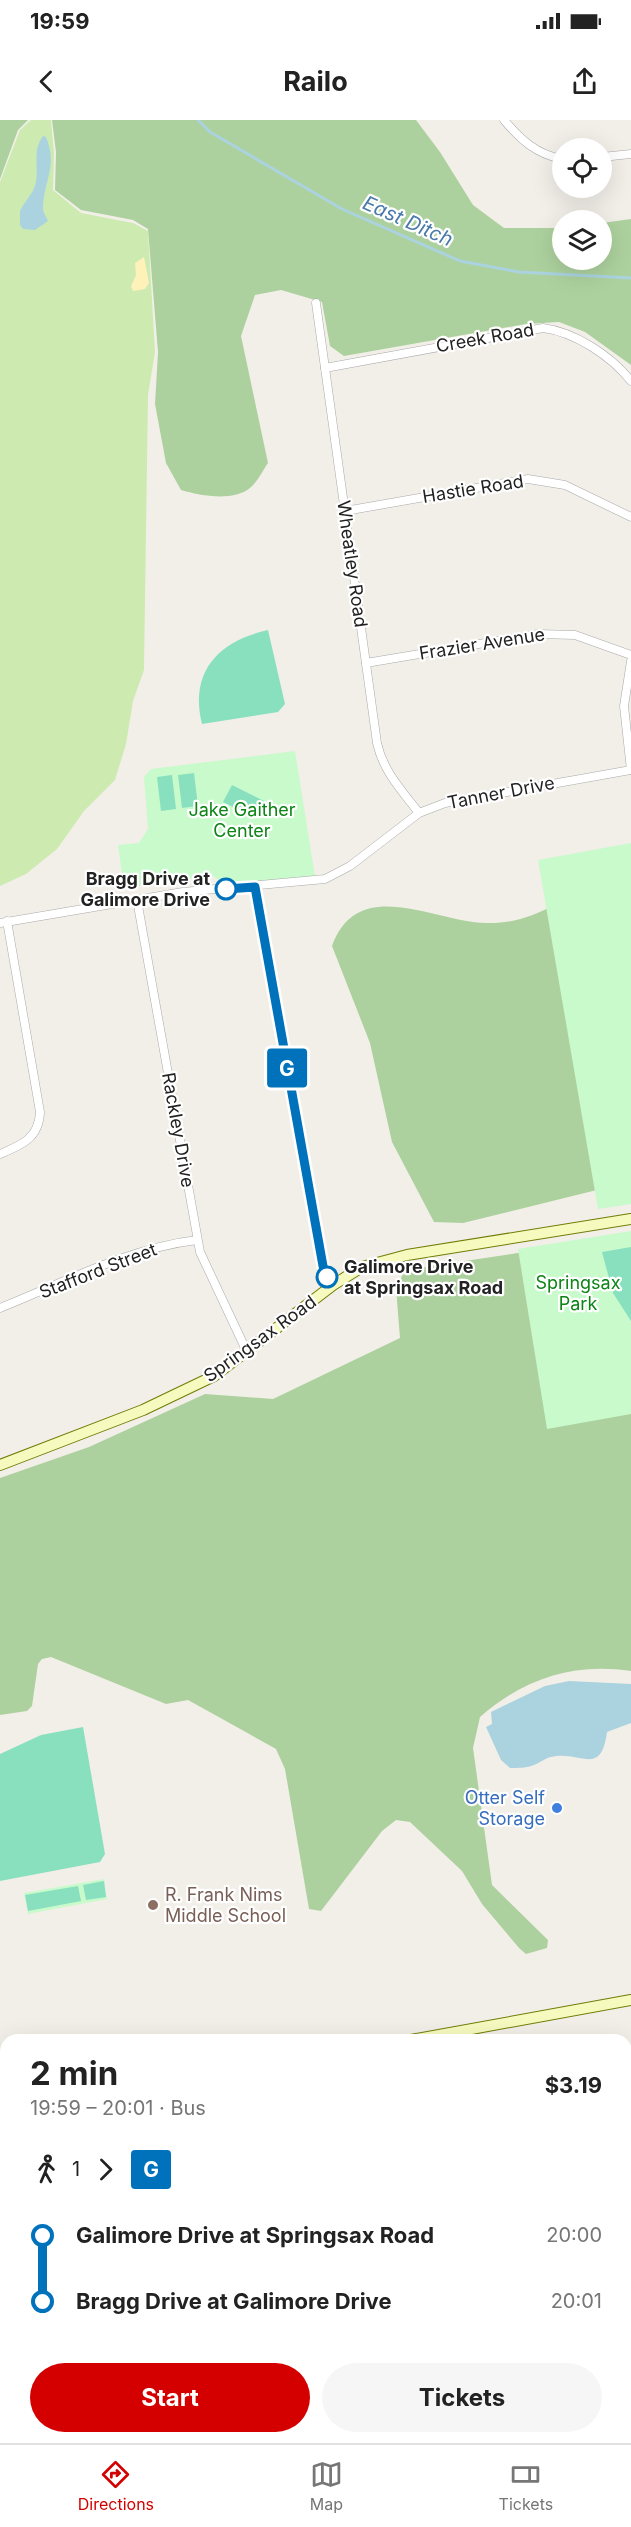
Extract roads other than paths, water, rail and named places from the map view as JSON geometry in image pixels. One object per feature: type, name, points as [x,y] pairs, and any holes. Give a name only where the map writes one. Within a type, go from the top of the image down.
[{"type":"street","points":[[504,120],[531,147],[542,154],[552,156]]},
{"type":"street","points":[[612,156],[631,154]]},
{"type":"street","name":"Wheatley Road","points":[[316,303],[380,758],[419,813]]},
{"type":"street","name":"Creek Road","points":[[325,368],[543,328],[569,334],[588,345],[613,363],[631,381]]},
{"type":"street","name":"Hastie Road","points":[[345,511],[528,479],[566,485],[631,517]]},
{"type":"street","name":"Frazier Avenue","points":[[366,663],[538,633],[575,635],[631,655]]},
{"type":"street","points":[[631,661],[624,706],[631,770]]},
{"type":"street","name":"Tanner Drive","points":[[3,922],[183,892],[325,879],[350,866],[419,813],[454,801],[631,770]]},
{"type":"street","points":[[255,887],[323,1266],[333,1285]]},
{"type":"street","name":"Rackley Drive","points":[[137,900],[197,1240],[200,1252],[247,1352]]},
{"type":"street","points":[[0,1154],[20,1146],[33,1136],[39,1122],[40,1112],[3,922]]},
{"type":"street","name":"Springsax Road","points":[[0,1465],[195,1387],[247,1352],[333,1285],[352,1272],[376,1261],[631,1219]]},
{"type":"street","name":"Stafford Street","points":[[0,1308],[132,1256],[169,1244],[197,1240]]},
{"type":"street","points":[[444,2034],[629,2001]]},
{"type":"water","points":[[43,136],[46,137],[51,156],[43,208],[48,221],[35,230],[23,229],[20,225],[20,211],[35,187],[36,159]]},
{"type":"water","points":[[569,1681],[631,1684],[631,1723],[607,1732],[600,1754],[594,1758],[551,1757],[531,1766],[510,1768],[501,1760],[486,1727],[492,1724],[491,1712],[545,1686]]},
{"type":"waterway","name":"East Ditch","points":[[198,120],[210,132],[342,209],[460,261],[519,272],[631,278]]},
{"type":"place","name":"Bragg Drive at Galimore Drive","points":[[226,889]]},
{"type":"place","name":"Galimore Drive at Springsax Road","points":[[327,1277]]},
{"type":"place","name":"Otter Self Storage","points":[[557,1808]]},
{"type":"place","name":"R. Frank Nims Middle School","points":[[153,1905]]},
{"type":"park label","name":"Jake Gaither Center","points":[[242,820]]},
{"type":"park label","name":"Springsax Park","points":[[578,1293]]}]
